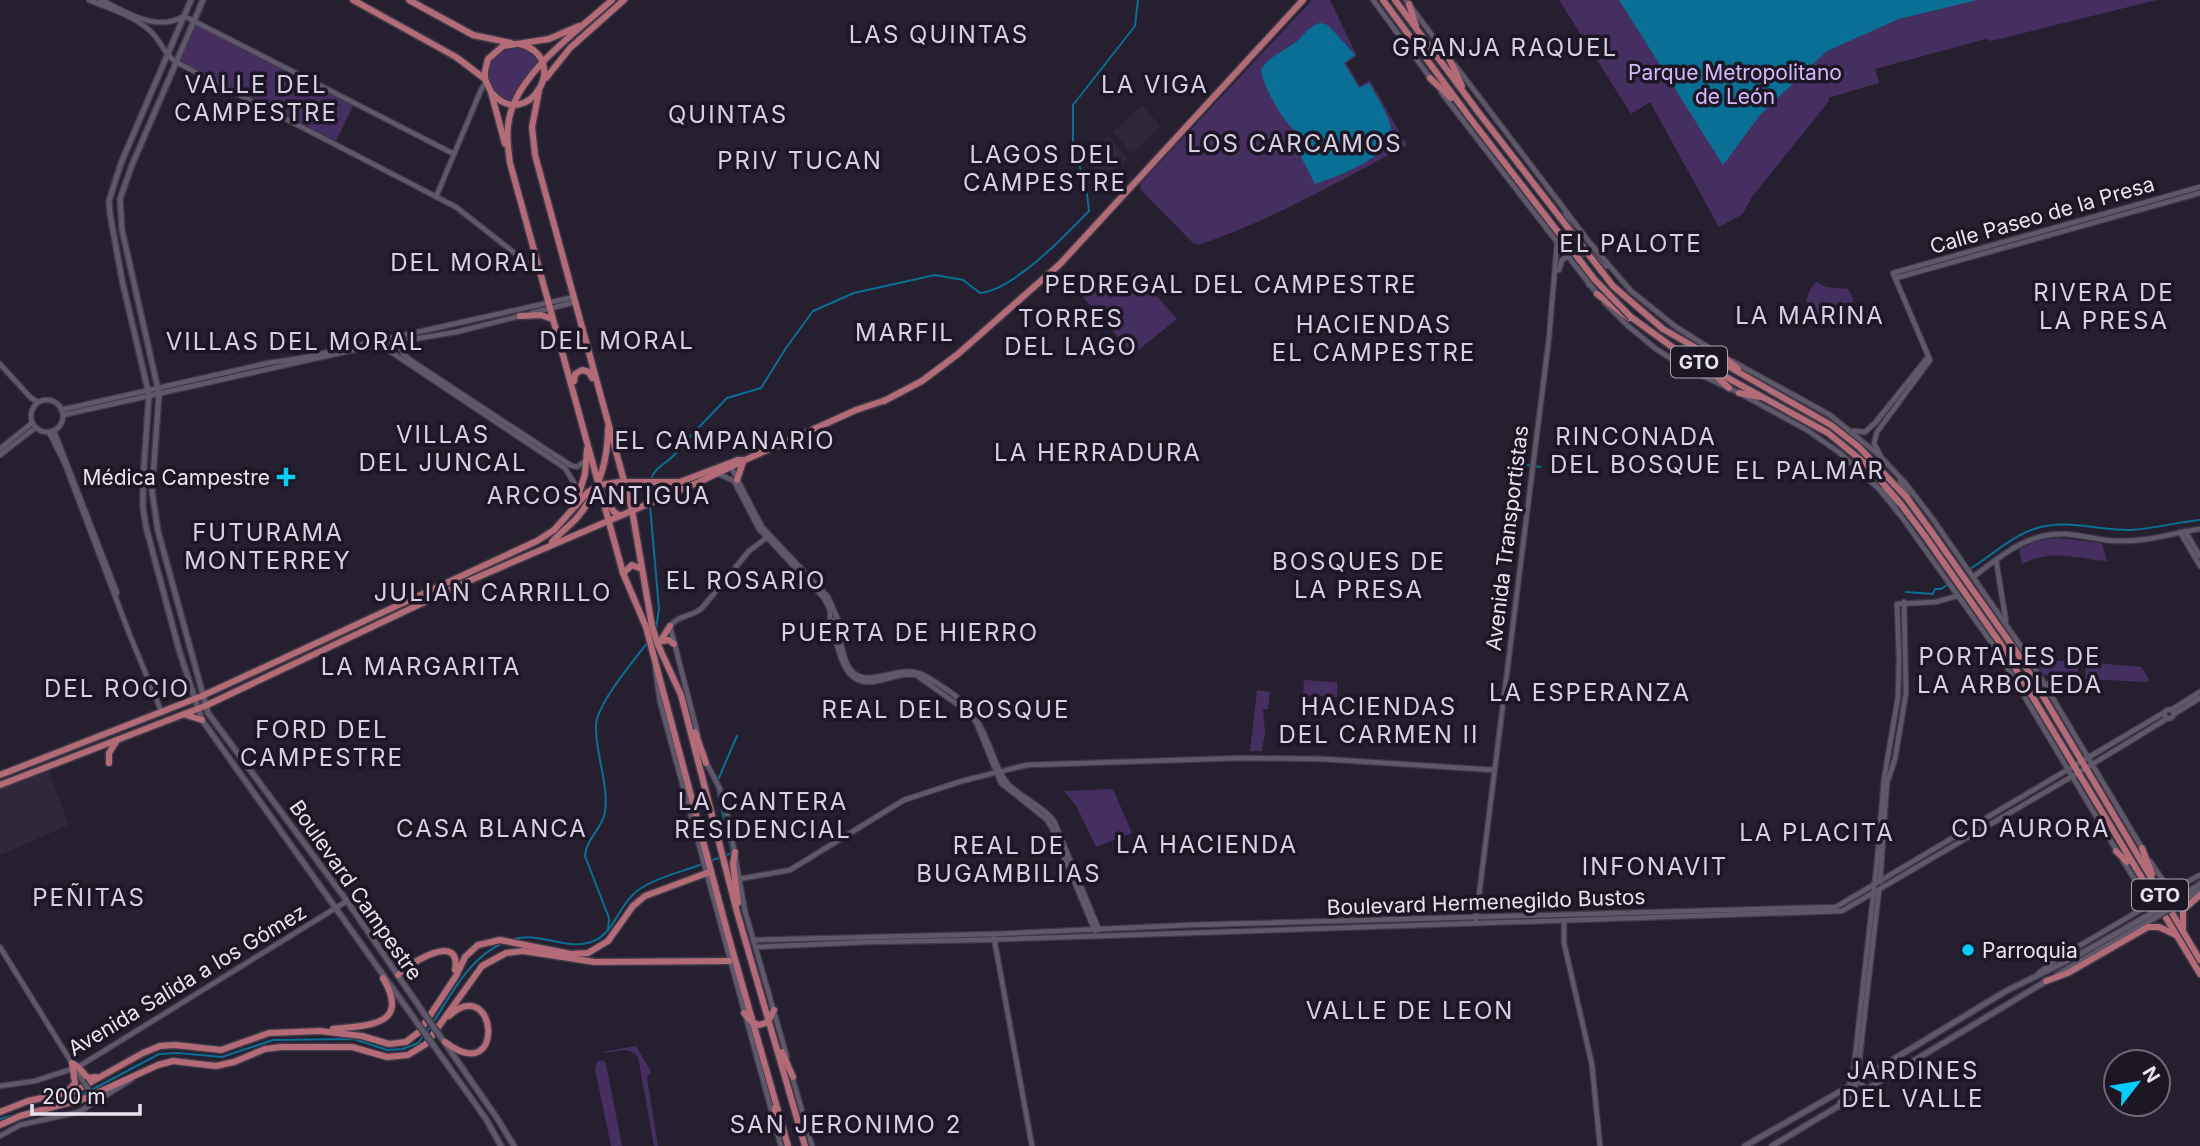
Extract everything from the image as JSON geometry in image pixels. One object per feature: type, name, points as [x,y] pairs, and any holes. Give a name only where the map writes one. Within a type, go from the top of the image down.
[{"type":"main road","name":"Boulevard Campestre","points":[[191,0],[121,163],[109,201],[122,280],[149,393],[143,497],[149,539],[196,709],[202,720],[383,978],[486,1119],[501,1146]]},
{"type":"main road","name":"Boulevard Campestre","points":[[203,0],[129,173],[119,208],[134,289],[158,391],[152,491],[158,531],[202,696],[216,724],[346,901],[514,1146]]},
{"type":"main road","points":[[353,0],[465,62],[486,80]]},
{"type":"main road","points":[[409,0],[473,35],[529,47],[543,63],[543,83]]},
{"type":"main road","points":[[510,163],[508,130],[514,104],[526,81],[612,0]]},
{"type":"main road","points":[[624,0],[570,48],[543,83],[532,127],[533,145],[573,300],[632,510],[643,571],[649,627]]},
{"type":"main road","points":[[0,775],[194,700],[537,541],[554,530],[588,492],[599,485],[610,482],[680,482],[745,460],[922,382],[958,354],[1060,264],[1303,0]]},
{"type":"main road","name":"GTO","points":[[1382,0],[1587,271],[1630,317],[1675,349],[1831,425],[1867,455],[1907,498],[1969,576],[2087,764],[2159,892],[2200,974]]},
{"type":"main road","name":"GTO","points":[[1395,0],[1613,286],[1664,330],[1750,379],[1828,433],[1867,465],[1907,511],[1992,629],[2073,772],[2149,891],[2200,957]]},
{"type":"main road","points":[[1407,2],[1419,34]]},
{"type":"main road","points":[[591,20],[549,38],[499,48],[491,55],[485,69],[486,80],[623,573],[681,695],[737,912],[805,1146]]},
{"type":"main road","points":[[1449,58],[1469,100]]},
{"type":"main road","points":[[1430,78],[1464,110]]},
{"type":"main road","points":[[491,92],[498,100],[514,104],[528,101],[539,91]]},
{"type":"main road","points":[[1597,294],[1647,329]]},
{"type":"main road","points":[[520,316],[545,315],[553,320]]},
{"type":"main road","points":[[1723,356],[1750,379]]},
{"type":"main road","points":[[1707,366],[1729,388]]},
{"type":"main road","points":[[578,408],[573,376],[584,370],[591,374],[604,405]]},
{"type":"main road","points":[[1739,393],[1774,397]]},
{"type":"main road","points":[[550,545],[577,518],[599,485],[607,450],[607,419]]},
{"type":"main road","points":[[573,508],[583,484],[587,456],[586,436]]},
{"type":"main road","points":[[737,480],[745,460]]},
{"type":"main road","points":[[0,785],[205,706],[362,630],[716,474],[730,465]]},
{"type":"main road","points":[[622,471],[638,482]]},
{"type":"main road","points":[[603,496],[610,482]]},
{"type":"main road","points":[[603,496],[619,515]]},
{"type":"main road","points":[[638,542],[637,514],[642,507]]},
{"type":"main road","points":[[596,526],[605,526],[612,532]]},
{"type":"main road","points":[[149,539],[158,531]]},
{"type":"main road","points":[[623,573],[632,565],[639,566],[643,571]]},
{"type":"main road","points":[[670,626],[657,644],[655,660],[708,873],[789,1146]]},
{"type":"main road","points":[[657,644],[669,640],[674,644]]},
{"type":"main road","points":[[685,709],[692,721],[706,763]]},
{"type":"main road","points":[[184,715],[202,720]]},
{"type":"main road","points":[[108,763],[109,753],[118,740]]},
{"type":"main road","points":[[2142,848],[2159,892]]},
{"type":"main road","points":[[2116,851],[2149,891]]},
{"type":"main road","points":[[735,852],[733,864],[738,895],[737,912]]},
{"type":"main road","points":[[320,1031],[362,1036],[389,1044],[406,1042],[419,1032],[468,953],[481,944],[494,940],[509,941],[577,954],[596,949],[608,941],[632,906],[645,895],[708,873]]},
{"type":"main road","points":[[1772,1146],[2175,903],[2200,884]]},
{"type":"main road","points":[[2175,903],[2200,892]]},
{"type":"main road","points":[[2046,981],[2068,973],[2148,927],[2159,927],[2180,934],[2183,910],[2200,892]]},
{"type":"main road","points":[[1745,1146],[2038,974],[2155,915]]},
{"type":"main road","points":[[398,975],[429,955],[444,951],[453,956],[456,964],[448,987]]},
{"type":"main road","points":[[0,1125],[29,1113],[86,1098],[173,1061],[202,1066],[225,1064],[271,1048],[352,1047],[387,1058],[411,1054],[426,1044],[477,971],[489,960],[506,953],[523,951],[595,962],[729,961]]},
{"type":"main road","points":[[28,1101],[75,1091],[148,1050],[166,1045],[220,1050],[269,1033],[320,1031],[375,1024],[385,1020],[392,1010],[393,999],[383,978]]},
{"type":"main road","points":[[442,1022],[457,1009],[467,1007],[483,1013],[489,1026],[486,1042],[474,1052],[461,1052],[442,1039]]},
{"type":"main road","points":[[744,1013],[754,1023],[761,1025],[769,1020],[774,1010]]},
{"type":"main road","points":[[759,1042],[765,1036],[775,1041],[793,1077]]},
{"type":"main road","points":[[74,1067],[92,1080],[123,1061],[132,1059]]},
{"type":"main road","points":[[0,1112],[73,1088],[74,1067]]},
{"type":"main road","points":[[1853,1074],[1868,1088]]},
{"type":"main road","points":[[764,1081],[774,1096],[775,1120]]},
{"type":"main road","points":[[1859,1081],[1868,1088]]},
{"type":"main road","points":[[1832,1110],[1859,1081]]},
{"type":"street","points":[[89,0],[149,29],[158,38],[167,56],[176,62],[462,211],[541,274]]},
{"type":"street","points":[[101,0],[153,23],[170,23],[184,16],[454,154]]},
{"type":"street","points":[[1373,0],[1597,294],[1627,325],[1656,349],[1686,368],[1813,433],[1840,453],[1880,489],[1986,634],[2073,772],[2116,851],[2146,897],[2147,905],[2057,959],[2038,974]]},
{"type":"street","points":[[1407,2],[1566,212],[1631,291],[1686,335],[1816,407],[1851,431],[1900,478],[1935,522],[1969,576],[2007,624],[2031,661],[2087,764],[2170,891],[2200,875]]},
{"type":"street","points":[[436,197],[486,80]]},
{"type":"street","name":"Calle Paseo de la Presa","points":[[1895,275],[2200,187]]},
{"type":"street","name":"Calle Paseo de la Presa","points":[[1895,275],[2200,193]]},
{"type":"street","points":[[1543,225],[1564,242],[1572,240],[1574,233],[1565,217],[1566,212]]},
{"type":"street","name":"Avenida Transportistas","points":[[1556,281],[1557,244]]},
{"type":"street","points":[[1589,285],[1589,278],[1580,266],[1579,257],[1582,254],[1590,252],[1603,266],[1609,266]]},
{"type":"street","name":"Avenida Transportistas","points":[[1476,921],[1556,281],[1559,265],[1567,257]]},
{"type":"street","points":[[1895,275],[1929,358]]},
{"type":"street","points":[[158,391],[439,335],[573,300]]},
{"type":"street","points":[[62,413],[375,341],[550,306]]},
{"type":"street","points":[[439,335],[465,323]]},
{"type":"street","points":[[375,341],[570,465],[580,466],[587,456]]},
{"type":"street","points":[[399,343],[406,357],[565,468],[574,483],[573,508]]},
{"type":"street","points":[[1851,431],[1865,432],[1875,423],[1929,358]]},
{"type":"street","points":[[1880,456],[1874,443],[1877,432],[1929,358]]},
{"type":"street","points":[[0,364],[31,398],[38,402],[51,401],[62,413]]},
{"type":"street","points":[[31,398],[33,408]]},
{"type":"street","points":[[34,426],[31,415],[38,402]]},
{"type":"street","points":[[52,432],[60,425],[62,413]]},
{"type":"street","points":[[34,426],[52,432],[163,712]]},
{"type":"street","points":[[0,449],[34,426]]},
{"type":"street","points":[[0,455],[34,426]]},
{"type":"street","points":[[730,465],[768,537],[824,598],[829,607],[828,629],[836,633],[845,668],[856,680],[872,682],[912,674],[963,707],[976,722],[1002,783],[1048,814],[1054,821],[1098,932]]},
{"type":"street","points":[[716,474],[726,475],[734,481],[755,524],[828,597],[842,625],[836,633]]},
{"type":"street","points":[[1880,489],[1888,493],[1899,506],[1908,505],[1911,499],[1900,483],[1900,478]]},
{"type":"street","points":[[1916,536],[1923,524],[1935,522]]},
{"type":"street","points":[[1969,576],[2024,542],[2045,535],[2065,534],[2118,541],[2200,529]]},
{"type":"street","points":[[2182,532],[2200,556]]},
{"type":"street","points":[[2182,532],[2200,566]]},
{"type":"street","points":[[768,537],[749,551],[702,608],[693,615],[678,618],[670,626],[706,763],[717,784],[728,817],[753,940],[812,1146]]},
{"type":"street","points":[[1996,560],[2007,624]]},
{"type":"street","points":[[1859,1081],[1877,892],[1874,886],[1884,779],[1898,697],[1896,606],[1902,602],[1936,602],[1957,596]]},
{"type":"street","points":[[1846,1088],[1853,1074],[1880,883],[1887,783],[1895,759],[1906,693],[1902,602]]},
{"type":"street","points":[[830,622],[838,620]]},
{"type":"street","points":[[2031,661],[2031,675]]},
{"type":"street","points":[[2010,673],[2022,680],[2031,675],[2039,675]]},
{"type":"street","points":[[2046,688],[2055,678]]},
{"type":"street","points":[[2026,698],[2027,687],[2035,683],[2046,688]]},
{"type":"street","name":"Boulevard Hermenegildo Bustos","points":[[1688,915],[1836,907],[2087,764],[2200,692]]},
{"type":"street","name":"Boulevard Hermenegildo Bustos","points":[[2169,713],[2200,698]]},
{"type":"street","points":[[739,879],[790,870],[899,802],[941,787],[1038,764],[1241,758],[1323,759],[1494,770]]},
{"type":"street","name":"Boulevard Hermenegildo Bustos","points":[[756,947],[1098,932],[1837,912],[1877,892],[2073,772]]},
{"type":"street","points":[[2104,830],[2114,833],[2122,829],[2124,819]]},
{"type":"street","points":[[708,873],[729,961],[781,1146]]},
{"type":"street","name":"Avenida Salida a los Gómez","points":[[0,1086],[36,1081],[74,1067],[186,1002],[346,901]]},
{"type":"street","points":[[1084,930],[1089,926],[1088,906]]},
{"type":"street","points":[[1090,919],[1098,932]]},
{"type":"street","points":[[1564,919],[1564,943],[1592,1065],[1600,1146]]},
{"type":"street","name":"Boulevard Hermenegildo Bustos","points":[[753,940],[994,937],[1084,930],[1098,932]]},
{"type":"street","points":[[994,937],[1032,1146]]},
{"type":"street","points":[[0,947],[96,1102]]},
{"type":"street","points":[[0,1136],[20,1125],[71,1115],[141,1073]]},
{"type":"shaded area","points":[[1142,105],[1160,126],[1132,154],[1113,132]]},
{"type":"shaded area","points":[[1108,136],[1128,158],[1102,179],[1084,156]]},
{"type":"shaded area","points":[[48,770],[69,825],[0,855],[0,789]]},
{"type":"green space","points":[[1312,0],[1330,0],[1357,56],[1346,63],[1360,86],[1370,80],[1407,145],[1278,212],[1198,245],[1140,189],[1141,183]]},
{"type":"green space","name":"Parque Metropolitano de León","points":[[1559,0],[2157,0],[1991,41],[1986,39],[1875,69],[1879,83],[1828,98],[1829,101],[1752,197],[1743,214],[1719,227],[1650,102],[1631,114]]},
{"type":"green space","points":[[196,23],[354,104],[336,141],[180,61]]},
{"type":"green space","points":[[517,47],[532,53],[539,63],[524,80],[513,101],[495,94],[488,77],[494,58]]},
{"type":"green space","points":[[1135,272],[1177,319],[1133,354],[1082,296],[1094,279],[1124,278]]},
{"type":"green space","points":[[1816,282],[1826,287],[1848,289],[1853,298],[1852,306],[1832,317],[1810,319],[1807,299]]},
{"type":"green space","points":[[2057,538],[2102,543],[2107,561],[2054,555],[2022,564],[2019,549],[2037,541]]},
{"type":"green space","points":[[2035,659],[2079,662],[2077,677],[2043,675]]},
{"type":"green space","points":[[2086,662],[2141,667],[2149,679],[2148,682],[2085,679]]},
{"type":"green space","points":[[1304,680],[1337,682],[1337,697],[1303,695]]},
{"type":"green space","points":[[1257,690],[1270,692],[1268,709],[1263,709],[1265,732],[1262,751],[1250,751]]},
{"type":"green space","points":[[1113,789],[1132,833],[1096,847],[1076,805],[1064,791]]},
{"type":"green space","points":[[636,1046],[651,1072],[647,1077],[658,1146],[654,1146],[638,1057],[630,1051],[602,1052]]},
{"type":"green space","points":[[603,1060],[622,1146],[611,1146],[595,1069],[597,1062]]},
{"type":"water","points":[[1619,0],[1977,0],[1899,19],[1827,51],[1760,115],[1723,165]]},
{"type":"water","points":[[1320,23],[1328,25],[1355,55],[1344,63],[1359,88],[1369,83],[1391,128],[1390,138],[1375,156],[1350,171],[1315,184],[1298,151],[1298,133],[1275,105],[1261,70],[1272,57]]},
{"type":"waterway","points":[[651,479],[727,398],[761,388],[813,311],[854,293],[935,275],[963,280],[980,293],[993,290],[1023,272],[1066,234],[1089,211],[1086,185],[1073,148],[1073,105],[1135,26],[1138,0]]},
{"type":"waterway","points":[[1522,464],[1540,467]]},
{"type":"waterway","points":[[650,485],[650,500]]},
{"type":"waterway","points":[[650,506],[659,609],[656,628]]},
{"type":"waterway","points":[[1970,569],[2017,537],[2046,526],[2070,525],[2131,530],[2200,520]]},
{"type":"waterway","points":[[1906,592],[1933,594],[1935,589],[1941,589],[1960,576]]},
{"type":"waterway","points":[[608,930],[609,918],[585,856],[588,844],[601,824],[606,801],[596,725],[609,694],[648,642]]},
{"type":"waterway","points":[[718,780],[737,736]]},
{"type":"waterway","points":[[710,861],[732,853],[716,785]]},
{"type":"waterway","points":[[511,940],[531,937],[571,944],[591,942],[605,933],[625,904],[644,886],[702,864]]},
{"type":"waterway","points":[[434,1021],[471,967],[491,949],[503,943]]},
{"type":"waterway","points":[[0,1119],[80,1096],[159,1054],[222,1057],[273,1040],[354,1039],[387,1050],[403,1049],[418,1043],[431,1026]]},
{"type":"place","name":"Médica Campestre","points":[[286,477]]},
{"type":"place","name":"Parroquia","points":[[1968,950]]},
{"type":"district","name":"LAS QUINTAS","points":[[939,34]]},
{"type":"district","name":"GRANJA RAQUEL","points":[[1505,47]]},
{"type":"district","name":"LA VIGA","points":[[1155,84]]},
{"type":"district","name":"VALLE DEL CAMPESTRE","points":[[256,98]]},
{"type":"district","name":"QUINTAS","points":[[728,114]]},
{"type":"district","name":"LOS CARCAMOS","points":[[1295,143]]},
{"type":"district","name":"PRIV TUCAN","points":[[800,160]]},
{"type":"district","name":"LAGOS DEL CAMPESTRE","points":[[1045,168]]},
{"type":"district","name":"EL PALOTE","points":[[1631,243]]},
{"type":"district","name":"DEL MORAL","points":[[468,262]]},
{"type":"district","name":"PEDREGAL DEL CAMPESTRE","points":[[1231,284]]},
{"type":"district","name":"RIVERA DE LA PRESA","points":[[2104,306]]},
{"type":"district","name":"LA MARINA","points":[[1810,315]]},
{"type":"district","name":"MARFIL","points":[[905,332]]},
{"type":"district","name":"TORRES DEL LAGO","points":[[1071,332]]},
{"type":"district","name":"HACIENDAS EL CAMPESTRE","points":[[1374,338]]},
{"type":"district","name":"DEL MORAL","points":[[617,340]]},
{"type":"district","name":"VILLAS DEL MORAL","points":[[295,341]]},
{"type":"district","name":"EL CAMPANARIO","points":[[725,440]]},
{"type":"district","name":"VILLAS DEL JUNCAL","points":[[443,448]]},
{"type":"district","name":"RINCONADA DEL BOSQUE","points":[[1636,450]]},
{"type":"district","name":"LA HERRADURA","points":[[1098,452]]},
{"type":"district","name":"EL PALMAR","points":[[1810,470]]},
{"type":"district","name":"ARCOS ANTIGUA","points":[[599,495]]},
{"type":"district","name":"FUTURAMA MONTERREY","points":[[268,546]]},
{"type":"district","name":"BOSQUES DE LA PRESA","points":[[1359,575]]},
{"type":"district","name":"EL ROSARIO","points":[[746,580]]},
{"type":"district","name":"JULIAN CARRILLO","points":[[493,592]]},
{"type":"district","name":"PUERTA DE HIERRO","points":[[910,632]]},
{"type":"district","name":"LA MARGARITA","points":[[421,666]]},
{"type":"district","name":"PORTALES DE LA ARBOLEDA","points":[[2010,670]]},
{"type":"district","name":"DEL ROCIO","points":[[117,688]]},
{"type":"district","name":"LA ESPERANZA","points":[[1590,692]]},
{"type":"district","name":"REAL DEL BOSQUE","points":[[946,709]]},
{"type":"district","name":"HACIENDAS DEL CARMEN II","points":[[1379,720]]},
{"type":"district","name":"FORD DEL CAMPESTRE","points":[[322,743]]},
{"type":"district","name":"LA CANTERA RESIDENCIAL","points":[[763,815]]},
{"type":"district","name":"CASA BLANCA","points":[[492,828]]},
{"type":"district","name":"CD AURORA","points":[[2031,828]]},
{"type":"district","name":"LA PLACITA","points":[[1817,832]]},
{"type":"district","name":"LA HACIENDA","points":[[1207,844]]},
{"type":"district","name":"REAL DE BUGAMBILIAS","points":[[1009,859]]},
{"type":"district","name":"INFONAVIT","points":[[1655,866]]},
{"type":"district","name":"PEÑITAS","points":[[89,897]]},
{"type":"district","name":"VALLE DE LEON","points":[[1410,1010]]},
{"type":"district","name":"JARDINES DEL VALLE","points":[[1913,1084]]},
{"type":"district","name":"SAN JERONIMO 2","points":[[846,1124]]}]
